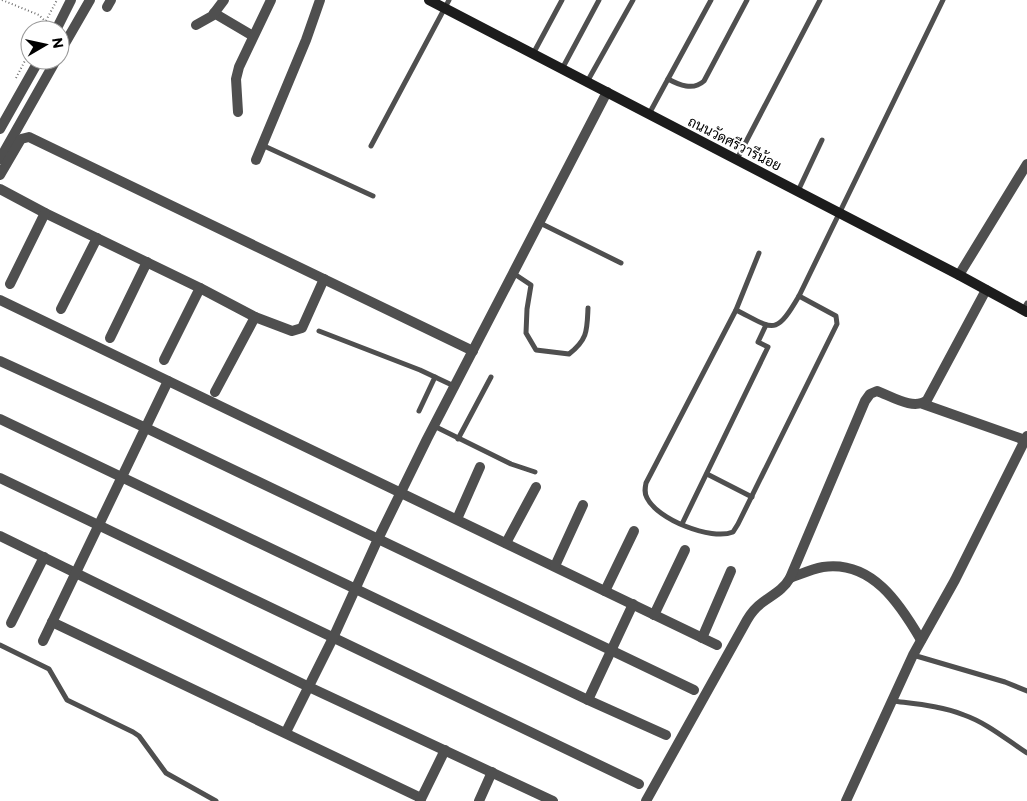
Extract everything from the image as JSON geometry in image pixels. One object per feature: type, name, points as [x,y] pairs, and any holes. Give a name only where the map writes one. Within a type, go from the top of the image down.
[{"type":"main road","name":"ถนนวัดศรีวารีน้อย","points":[[429,0],[447,4],[533,54],[986,290],[1026,308]]},
{"type":"street","points":[[58,20],[71,0]]},
{"type":"street","points":[[70,35],[90,0]]},
{"type":"street","points":[[196,25],[207,20],[224,0]]},
{"type":"street","points":[[238,112],[236,79],[239,67],[271,0]]},
{"type":"street","points":[[256,160],[306,40],[320,0]]},
{"type":"street","points":[[214,13],[253,36]]},
{"type":"street","points":[[0,129],[33,70]]},
{"type":"street","points":[[0,159],[50,70]]},
{"type":"street","points":[[286,732],[333,638],[400,492],[607,92]]},
{"type":"street","points":[[0,175],[21,139],[29,137],[473,351]]},
{"type":"street","points":[[959,275],[1027,164]]},
{"type":"street","points":[[0,189],[255,317],[292,330],[302,328],[324,279]]},
{"type":"street","points":[[10,284],[45,213]]},
{"type":"street","points":[[61,309],[98,238]]},
{"type":"street","points":[[110,338],[147,262]]},
{"type":"street","points":[[164,360],[200,288]]},
{"type":"street","points":[[923,404],[927,400],[986,290]]},
{"type":"street","points":[[0,300],[717,645]]},
{"type":"street","points":[[215,392],[255,317]]},
{"type":"street","points":[[0,362],[146,428],[694,690]]},
{"type":"street","points":[[43,641],[168,381]]},
{"type":"street","points":[[646,801],[746,620],[762,602],[785,586],[790,578],[865,401],[870,394],[877,391],[913,404],[923,404],[1026,438],[955,580],[921,640],[846,801]]},
{"type":"street","points":[[0,419],[588,700],[666,735]]},
{"type":"street","points":[[457,519],[480,467]]},
{"type":"street","points":[[0,478],[639,784]]},
{"type":"street","points":[[506,543],[536,488]]},
{"type":"street","points":[[555,566],[583,505]]},
{"type":"street","points":[[605,591],[634,531]]},
{"type":"street","points":[[0,536],[309,686],[492,772],[538,798],[553,801]]},
{"type":"street","points":[[654,615],[685,550]]},
{"type":"street","points":[[12,623],[44,557]]},
{"type":"street","points":[[790,578],[824,567],[856,570],[867,574],[895,600],[921,640]]},
{"type":"street","points":[[702,638],[731,571]]},
{"type":"street","points":[[588,700],[633,604]]},
{"type":"street","points":[[52,622],[286,732],[421,799],[445,750]]},
{"type":"street","points":[[478,801],[492,772]]},
{"type":"lane","points":[[533,54],[562,0]]},
{"type":"lane","points":[[562,69],[599,0]]},
{"type":"lane","points":[[587,82],[633,0]]},
{"type":"lane","points":[[649,114],[711,0]]},
{"type":"lane","points":[[668,79],[684,86],[700,84],[704,81],[747,0]]},
{"type":"lane","points":[[737,159],[820,0]]},
{"type":"lane","points":[[736,310],[766,325],[772,326],[783,322],[799,296],[943,0]]},
{"type":"lane","points":[[371,146],[447,4]]},
{"type":"lane","points":[[798,191],[822,140]]},
{"type":"lane","points":[[262,146],[373,196]]},
{"type":"lane","points":[[539,222],[621,263]]},
{"type":"lane","points":[[759,254],[736,310],[646,483],[646,496],[650,503],[662,513],[696,530],[726,535],[733,532],[837,324],[836,316],[799,296]]},
{"type":"lane","points":[[513,273],[531,285],[526,333],[536,350],[569,354],[580,345],[586,333],[588,308]]},
{"type":"lane","points":[[682,524],[768,348],[758,342],[766,325]]},
{"type":"lane","points":[[319,331],[454,386]]},
{"type":"lane","points":[[418,411],[435,377]]},
{"type":"lane","points":[[458,439],[491,377]]},
{"type":"lane","points":[[434,426],[511,464],[535,472]]},
{"type":"lane","points":[[707,474],[752,497]]},
{"type":"lane","points":[[0,644],[49,669],[67,700],[139,736],[166,773],[216,801]]},
{"type":"lane","points":[[914,655],[1005,682],[1027,691]]},
{"type":"lane","points":[[893,700],[966,715],[1027,753]]},
{"type":"path","points":[[2,0],[45,20]]},
{"type":"path","points":[[47,20],[57,0]]}]
